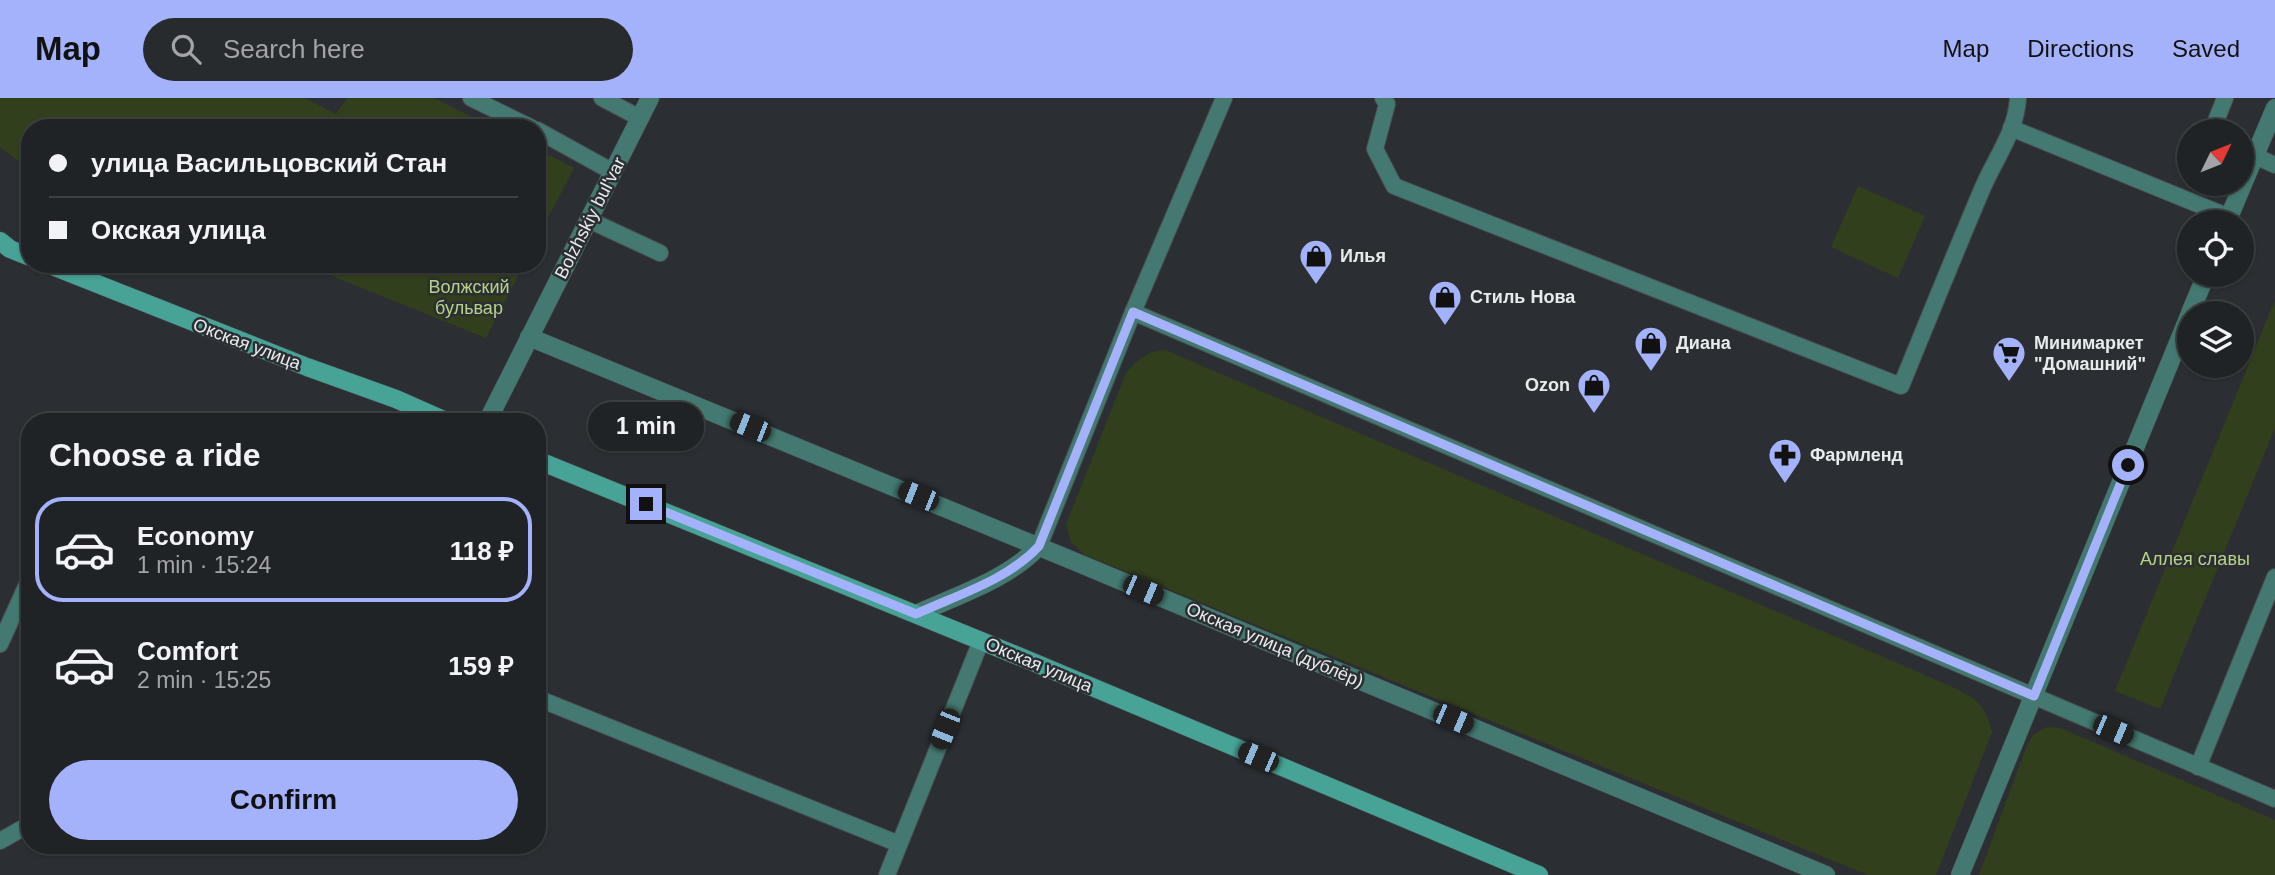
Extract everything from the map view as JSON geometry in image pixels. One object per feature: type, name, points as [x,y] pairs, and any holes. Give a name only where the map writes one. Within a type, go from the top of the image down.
[{"type":"main road","points":[[3,250],[21,255]]},
{"type":"main road","name":"Окская улица","points":[[70,273],[428,413]]},
{"type":"main road","name":"Окская улица","points":[[546,468],[916,614],[1539,875]]},
{"type":"street","name":"Bolzhskiy bul'var","points":[[529,337],[650,98]]},
{"type":"street","points":[[2232,210],[2275,108]]},
{"type":"street","points":[[491,413],[529,337]]},
{"type":"street","name":"Окская улица (дублёр)","points":[[529,337],[1039,546],[1826,875]]},
{"type":"street","points":[[1960,875],[2177,346]]},
{"type":"street","points":[[916,614],[1008,571],[1027,559],[1039,546]]},
{"type":"lane","points":[[471,98],[514,119]]},
{"type":"lane","points":[[602,98],[640,118]]},
{"type":"lane","points":[[1039,546],[1133,312],[1224,98]]},
{"type":"lane","points":[[1383,98],[1387,104],[1375,149],[1394,186],[1901,386],[1984,184],[2007,142],[2017,113],[2018,98]]},
{"type":"lane","points":[[2217,119],[2225,98]]},
{"type":"lane","points":[[2011,128],[2177,187]]},
{"type":"lane","points":[[546,135],[613,172]]},
{"type":"lane","points":[[2255,156],[2275,164]]},
{"type":"lane","points":[[2195,196],[2214,210]]},
{"type":"lane","points":[[589,220],[660,253]]},
{"type":"lane","points":[[1133,312],[2275,799]]},
{"type":"lane","points":[[2198,767],[2275,577]]},
{"type":"lane","points":[[0,644],[21,598]]},
{"type":"lane","points":[[887,875],[981,641]]},
{"type":"lane","points":[[546,702],[900,844]]},
{"type":"lane","points":[[0,841],[21,829]]},
{"type":"green space","points":[[0,98],[305,98],[336,114],[347,98],[434,98],[476,119],[21,119],[21,163],[0,147]]},
{"type":"green space","points":[[546,154],[574,168],[546,222]]},
{"type":"green space","points":[[1858,186],[1925,216],[1898,278],[1831,247]]},
{"type":"green space","name":"Волжский бульвар","points":[[324,273],[519,273],[486,338]]},
{"type":"green space","name":"Аллея славы","points":[[2275,300],[2275,428],[2160,709],[2115,691],[2243,378],[2254,378],[2254,351]]},
{"type":"green space","points":[[1165,350],[1970,696],[1984,710],[1992,732],[1936,875],[1868,875],[1085,555],[1071,542],[1066,524],[1126,373],[1143,357]]},
{"type":"green space","points":[[2047,727],[2060,728],[2275,820],[2275,875],[1979,875],[2027,745],[2034,734]]},
{"type":"place","name":"Илья","points":[[1316,286]]},
{"type":"place","name":"Стиль Нова","points":[[1445,327]]},
{"type":"place","name":"Диана","points":[[1651,373]]},
{"type":"place","name":"Минимаркет \"Домашний\"","points":[[2009,383]]},
{"type":"place","name":"Ozon","points":[[1594,415]]},
{"type":"place","name":"Фармленд","points":[[1785,485]]},
{"type":"route","points":[[646,504],[916,614],[1008,571],[1027,559],[1039,546],[1133,312],[2034,696],[2128,465]]}]
